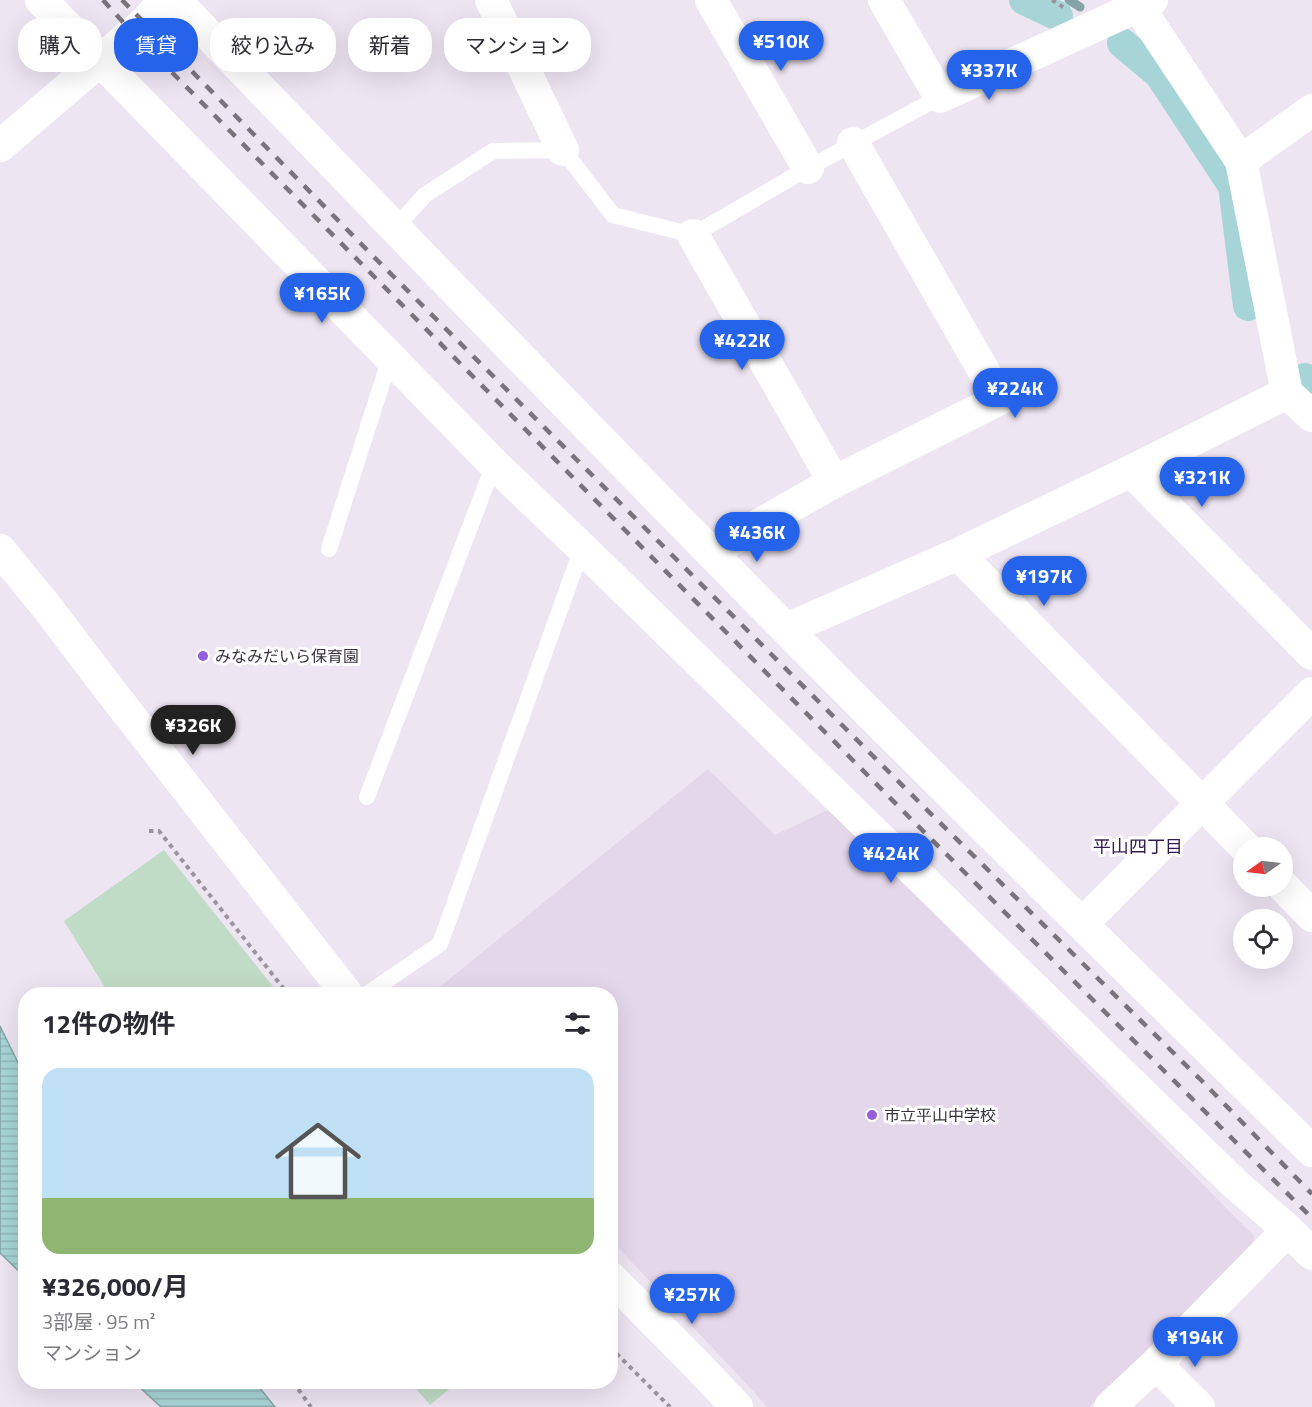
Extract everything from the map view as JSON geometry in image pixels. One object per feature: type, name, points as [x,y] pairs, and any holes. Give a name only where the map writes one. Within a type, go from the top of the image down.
[{"type":"street","points":[[41,0],[59,18]]},
{"type":"street","points":[[102,60],[145,22],[165,0]]},
{"type":"street","points":[[175,0],[787,630],[1312,1151]]},
{"type":"street","points":[[491,0],[563,150]]},
{"type":"street","points":[[711,0],[808,168]]},
{"type":"street","points":[[884,0],[940,96],[1145,3],[1241,160],[1287,393],[1312,416]]},
{"type":"street","points":[[102,62],[494,464],[1209,1159],[1312,1254]]},
{"type":"street","points":[[0,146],[88,72]]},
{"type":"street","points":[[1241,160],[1306,125]]},
{"type":"street","points":[[711,552],[834,482],[1000,399],[853,143]]},
{"type":"street","points":[[693,235],[834,482]]},
{"type":"street","points":[[787,630],[957,554],[1287,393]]},
{"type":"street","points":[[1131,471],[1312,654]]},
{"type":"street","points":[[0,550],[342,987]]},
{"type":"street","points":[[957,554],[1235,837]]},
{"type":"street","points":[[1082,924],[1312,693]]},
{"type":"street","points":[[1293,896],[1312,916]]},
{"type":"street","points":[[1110,1407],[1156,1364],[1288,1230]]},
{"type":"street","points":[[618,1285],[737,1407]]},
{"type":"street","points":[[1156,1364],[1200,1407]]},
{"type":"lane","points":[[394,228],[425,195],[493,151],[563,150],[613,215],[693,235],[808,168],[940,96]]},
{"type":"lane","points":[[328,549],[390,358]]},
{"type":"lane","points":[[368,797],[494,464]]},
{"type":"lane","points":[[377,987],[440,944],[582,548]]},
{"type":"path","points":[[149,831],[159,831],[282,987]]},
{"type":"path","points":[[618,1355],[670,1407]]},
{"type":"path","points":[[298,1389],[311,1407]]},
{"type":"shaded area","name":"市立平山中学校","points":[[708,769],[775,835],[830,809],[1254,1236],[1252,1251],[1089,1407],[767,1407],[618,1247],[618,987],[440,987]]},
{"type":"shaded area","points":[[164,850],[273,987],[105,987],[64,921]]},
{"type":"shaded area","points":[[0,1026],[18,1063],[18,1270],[0,1253]]},
{"type":"shaded area","points":[[142,1389],[261,1389],[275,1407],[161,1407]]},
{"type":"shaded area","points":[[416,1389],[449,1389],[430,1405]]},
{"type":"waterway","points":[[1024,0],[1058,16]]},
{"type":"waterway","points":[[1069,0],[1080,7]]},
{"type":"waterway","points":[[1122,43],[1159,74],[1233,186],[1248,306]]},
{"type":"waterway","points":[[1305,378],[1312,385]]},
{"type":"railway","points":[[103,0],[133,33],[909,817],[1312,1218]]},
{"type":"railway","points":[[122,0],[371,254],[921,804],[1202,1081],[1312,1194]]},
{"type":"place","name":"みなみだいら保育園","points":[[203,656]]},
{"type":"place","name":"市立平山中学校","points":[[872,1115]]},
{"type":"district","name":"平山四丁目","points":[[1138,847]]}]
